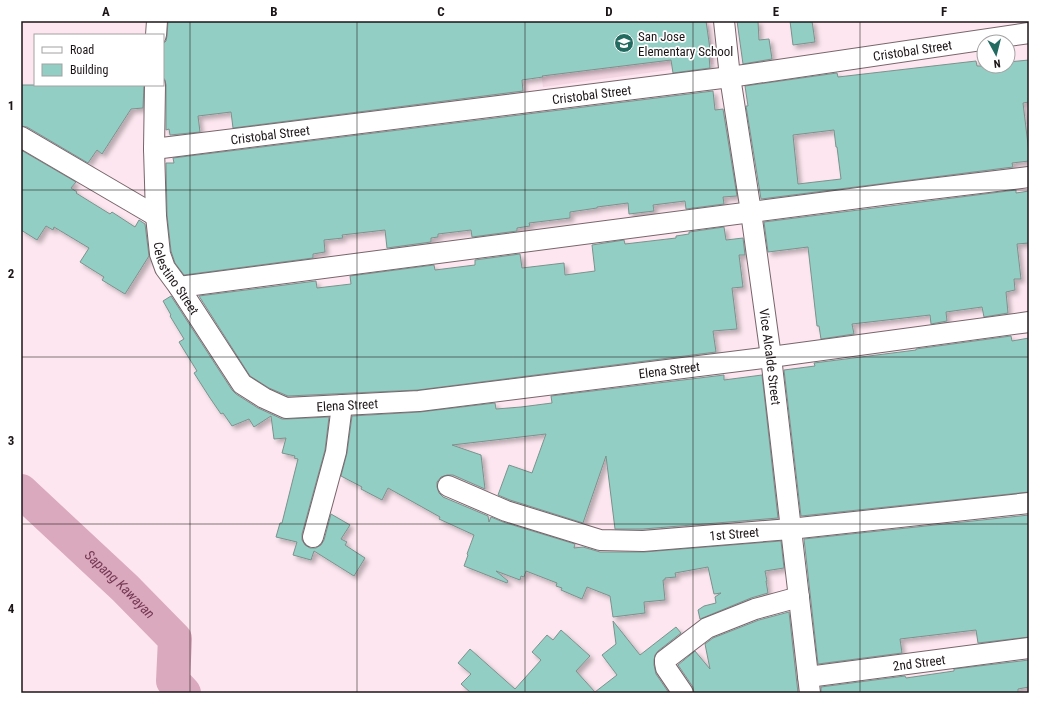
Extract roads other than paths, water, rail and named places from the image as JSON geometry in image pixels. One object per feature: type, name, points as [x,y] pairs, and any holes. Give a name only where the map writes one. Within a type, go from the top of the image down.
[{"type":"street","points":[[156,34],[157,21]]},
{"type":"street","name":"Vice Alcalde Street","points":[[724,21],[730,77],[751,212],[771,357],[809,685]]},
{"type":"street","name":"Cristobal Street","points":[[154,149],[730,77],[1029,33]]},
{"type":"street","name":"Celestino Street","points":[[155,86],[154,149],[156,216],[160,254],[165,268],[179,286],[242,384],[264,398],[286,408],[308,406]]},
{"type":"street","points":[[21,137],[156,216]]},
{"type":"street","points":[[179,286],[1029,177]]},
{"type":"street","name":"Elena Street","points":[[308,406],[420,401],[771,357],[1029,322]]},
{"type":"street","points":[[313,536],[336,452],[342,405]]},
{"type":"street","name":"1st Street","points":[[448,486],[506,511],[600,540],[643,541],[790,529],[1029,504]]},
{"type":"street","points":[[683,693],[666,668],[665,660],[708,628],[755,609],[798,597]]},
{"type":"street","name":"2nd Street","points":[[809,685],[1029,648]]},
{"type":"waterway","name":"Sapang Kawayan","points":[[21,491],[125,588],[175,639],[173,681],[184,693]]},
{"type":"place","name":"San Jose Elementary School","points":[[624,43]]}]
